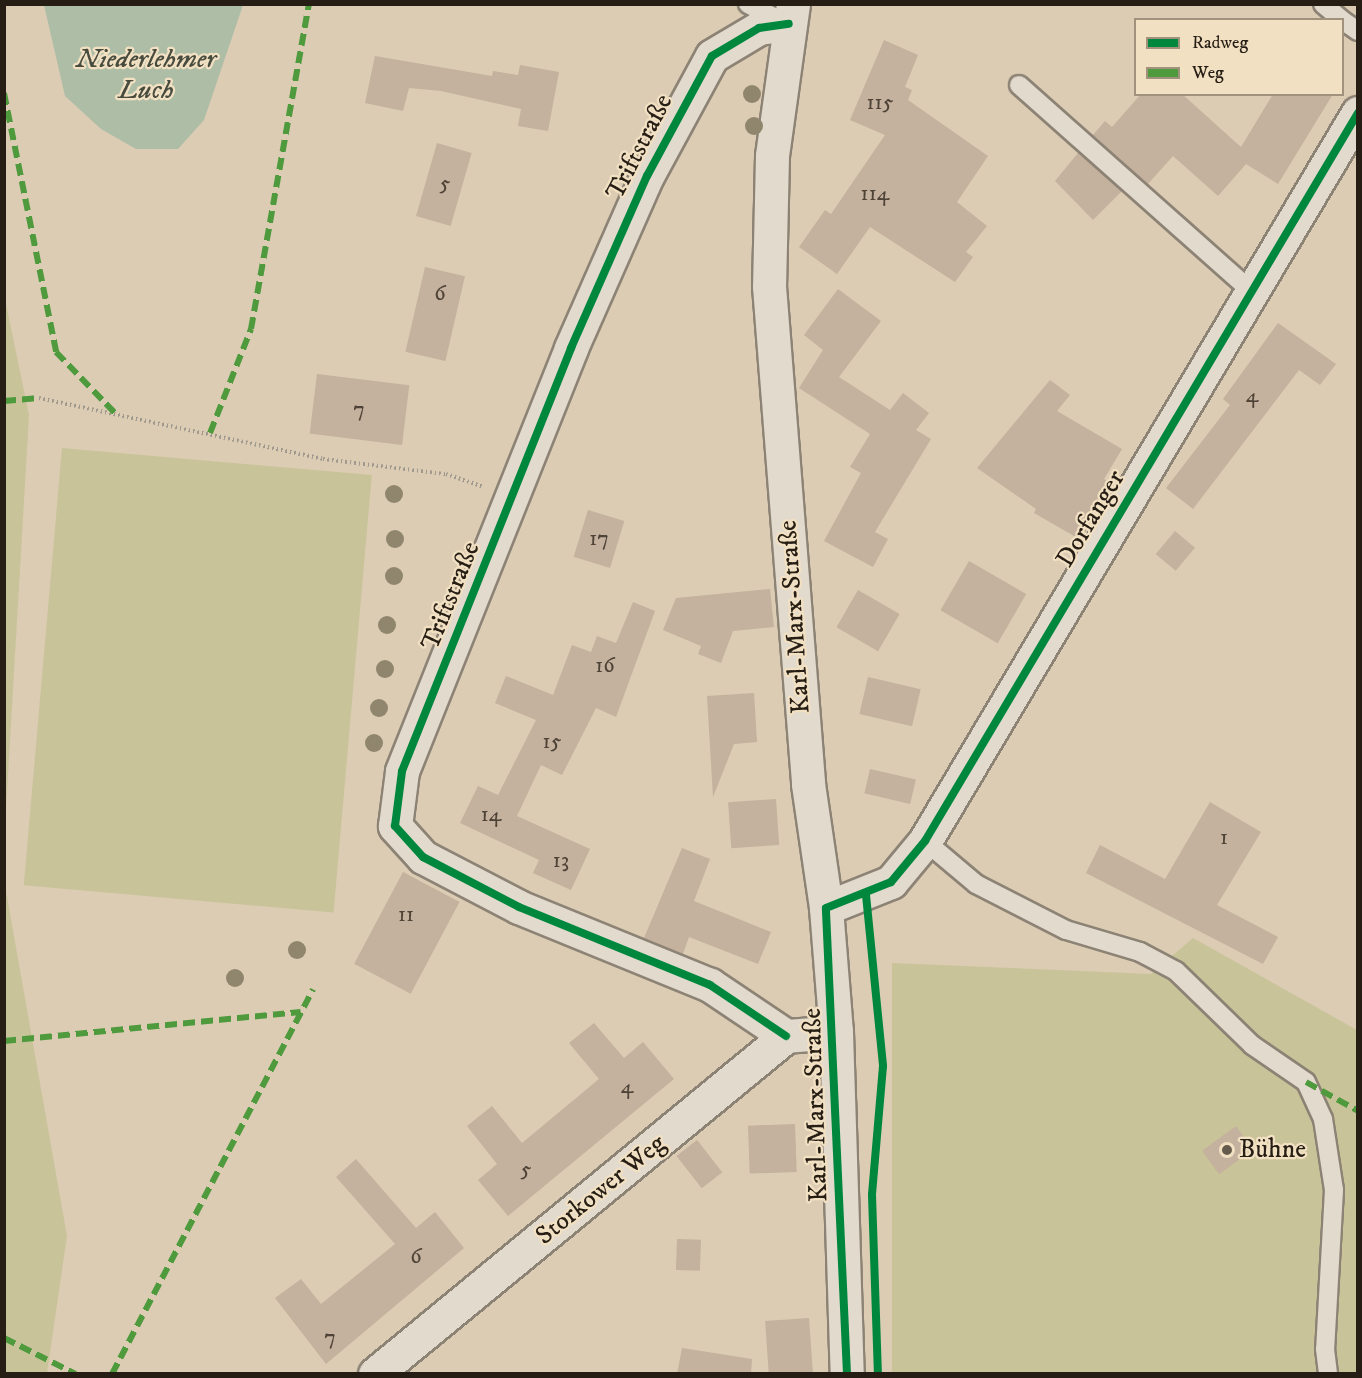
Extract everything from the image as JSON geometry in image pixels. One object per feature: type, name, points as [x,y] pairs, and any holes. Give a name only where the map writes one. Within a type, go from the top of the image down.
[{"type":"street","name":"Triftstraße","points":[[786,1036],[710,985],[519,907],[423,857],[395,826],[402,771],[616,242],[712,56],[759,28],[791,14]]},
{"type":"street","name":"Karl-Marx-Straße","points":[[791,14],[772,156],[769,286],[808,784],[826,908],[836,1032],[848,1374]]},
{"type":"street","name":"Dorfanger","points":[[826,908],[891,882],[925,841],[1358,113]]},
{"type":"street","points":[[786,1036],[836,1032]]},
{"type":"street","name":"Storkower Weg","points":[[375,1374],[786,1036]]},
{"type":"lane","points":[[748,4],[791,14]]},
{"type":"lane","points":[[1323,4],[1340,18]]},
{"type":"lane","points":[[1344,22],[1358,32]]},
{"type":"lane","points":[[1019,86],[1251,291]]},
{"type":"lane","points":[[925,841],[975,884],[1066,930],[1140,952],[1176,971],[1252,1045],[1306,1082],[1323,1119],[1334,1190],[1328,1374]]},
{"type":"path","points":[[39,398],[323,459],[446,474],[514,498]]},
{"type":"shaded area","points":[[4,299],[29,415],[5,827]]},
{"type":"shaded area","points":[[62,448],[372,475],[334,912],[24,885]]},
{"type":"shaded area","points":[[5,885],[67,1236],[47,1373],[5,1373]]},
{"type":"shaded area","points":[[1193,938],[1357,1030],[1357,1373],[892,1373],[892,963],[1151,974]]},
{"type":"water","name":"Niederlehmer Luch","points":[[44,4],[243,5],[204,120],[178,149],[136,149],[101,129],[65,96]]},
{"type":"building","points":[[884,40],[918,55],[905,87],[912,90],[908,100],[988,156],[957,202],[987,226],[966,252],[973,257],[955,282],[870,227],[837,274],[799,247],[825,210],[831,214],[885,135],[850,120]]},
{"type":"building","points":[[375,56],[492,76],[493,71],[518,75],[520,65],[559,72],[548,131],[518,126],[521,109],[441,91],[409,88],[403,111],[365,103]]},
{"type":"building","points":[[1139,96],[1184,96],[1241,147],[1272,96],[1332,96],[1278,184],[1246,164],[1218,196],[1173,156],[1148,184],[1093,135],[1105,121],[1112,127]]},
{"type":"building","points":[[437,143],[472,153],[451,226],[416,216]]},
{"type":"building","points":[[1078,153],[1122,191],[1093,220],[1055,181]]},
{"type":"building","points":[[425,267],[465,276],[445,361],[405,352]]},
{"type":"building","points":[[838,289],[881,321],[839,377],[890,410],[903,393],[929,413],[916,430],[931,439],[875,532],[888,539],[873,567],[824,541],[861,473],[850,467],[870,434],[799,388],[823,350],[804,335]]},
{"type":"building","points":[[1278,323],[1336,364],[1320,385],[1299,370],[1193,509],[1166,488],[1230,405],[1223,399]]},
{"type":"building","points":[[317,374],[409,385],[402,445],[310,434]]},
{"type":"building","points":[[1050,380],[1070,395],[1057,411],[1122,449],[1104,479],[1113,485],[1081,540],[1034,513],[1036,509],[977,468]]},
{"type":"building","points":[[588,510],[624,521],[610,568],[574,557]]},
{"type":"building","points":[[1175,531],[1195,548],[1176,571],[1156,554]]},
{"type":"building","points":[[969,561],[1026,594],[998,643],[940,610]]},
{"type":"building","points":[[770,589],[774,627],[733,631],[721,663],[698,654],[701,646],[663,630],[676,598]]},
{"type":"building","points":[[858,590],[900,614],[878,651],[836,627]]},
{"type":"building","points":[[633,602],[655,611],[616,717],[596,708],[562,775],[541,765],[517,816],[590,849],[571,890],[533,873],[539,860],[460,823],[478,786],[498,795],[536,720],[495,703],[506,676],[553,695],[572,645],[591,652],[597,636],[616,643]]},
{"type":"building","points":[[868,677],[921,689],[912,726],[859,714]]},
{"type":"building","points":[[754,693],[757,742],[734,744],[713,797],[707,696]]},
{"type":"building","points":[[870,769],[916,780],[910,804],[864,793]]},
{"type":"building","points":[[776,799],[779,845],[731,848],[728,802]]},
{"type":"building","points":[[1210,802],[1261,832],[1217,905],[1278,937],[1263,964],[1086,873],[1100,845],[1165,879]]},
{"type":"building","points":[[682,848],[710,859],[694,901],[771,932],[758,964],[689,937],[683,954],[644,938]]},
{"type":"building","points":[[403,872],[460,902],[411,994],[354,964]]},
{"type":"building","points":[[594,1023],[624,1058],[643,1042],[674,1079],[508,1216],[478,1180],[497,1164],[467,1126],[492,1106],[522,1143],[599,1079],[569,1043]]},
{"type":"building","points":[[795,1124],[797,1172],[750,1174],[748,1126]]},
{"type":"building","name":"Bühne","points":[[1236,1126],[1253,1149],[1219,1174],[1202,1151]]},
{"type":"building","points":[[697,1140],[722,1172],[702,1188],[677,1156]]},
{"type":"building","points":[[356,1159],[416,1228],[435,1212],[464,1248],[326,1364],[275,1298],[301,1279],[321,1304],[395,1244],[336,1177]]},
{"type":"building","points":[[677,1239],[701,1240],[700,1271],[676,1270]]},
{"type":"building","points":[[809,1318],[813,1374],[769,1374],[765,1321]]},
{"type":"building","points":[[682,1348],[752,1359],[751,1374],[677,1374]]},
{"type":"marked path","points":[[210,433],[251,329],[309,4]]},
{"type":"marked path","points":[[4,93],[56,352],[115,413]]},
{"type":"marked path","points":[[4,401],[39,398]]},
{"type":"marked path","points":[[112,1374],[313,989]]},
{"type":"marked path","points":[[4,1041],[301,1012]]},
{"type":"marked path","points":[[1306,1082],[1358,1111]]},
{"type":"marked path","points":[[4,1338],[76,1374]]},
{"type":"cycle path","points":[[786,1036],[710,985],[519,907],[423,857],[395,826],[402,771],[571,348],[647,176],[712,56],[759,28],[789,24]]},
{"type":"cycle path","points":[[847,1374],[826,908],[891,882],[925,841],[1358,113]]},
{"type":"cycle path","points":[[866,895],[883,1066],[872,1195],[878,1374]]},
{"type":"place","name":"Bühne","points":[[1227,1150]]}]
